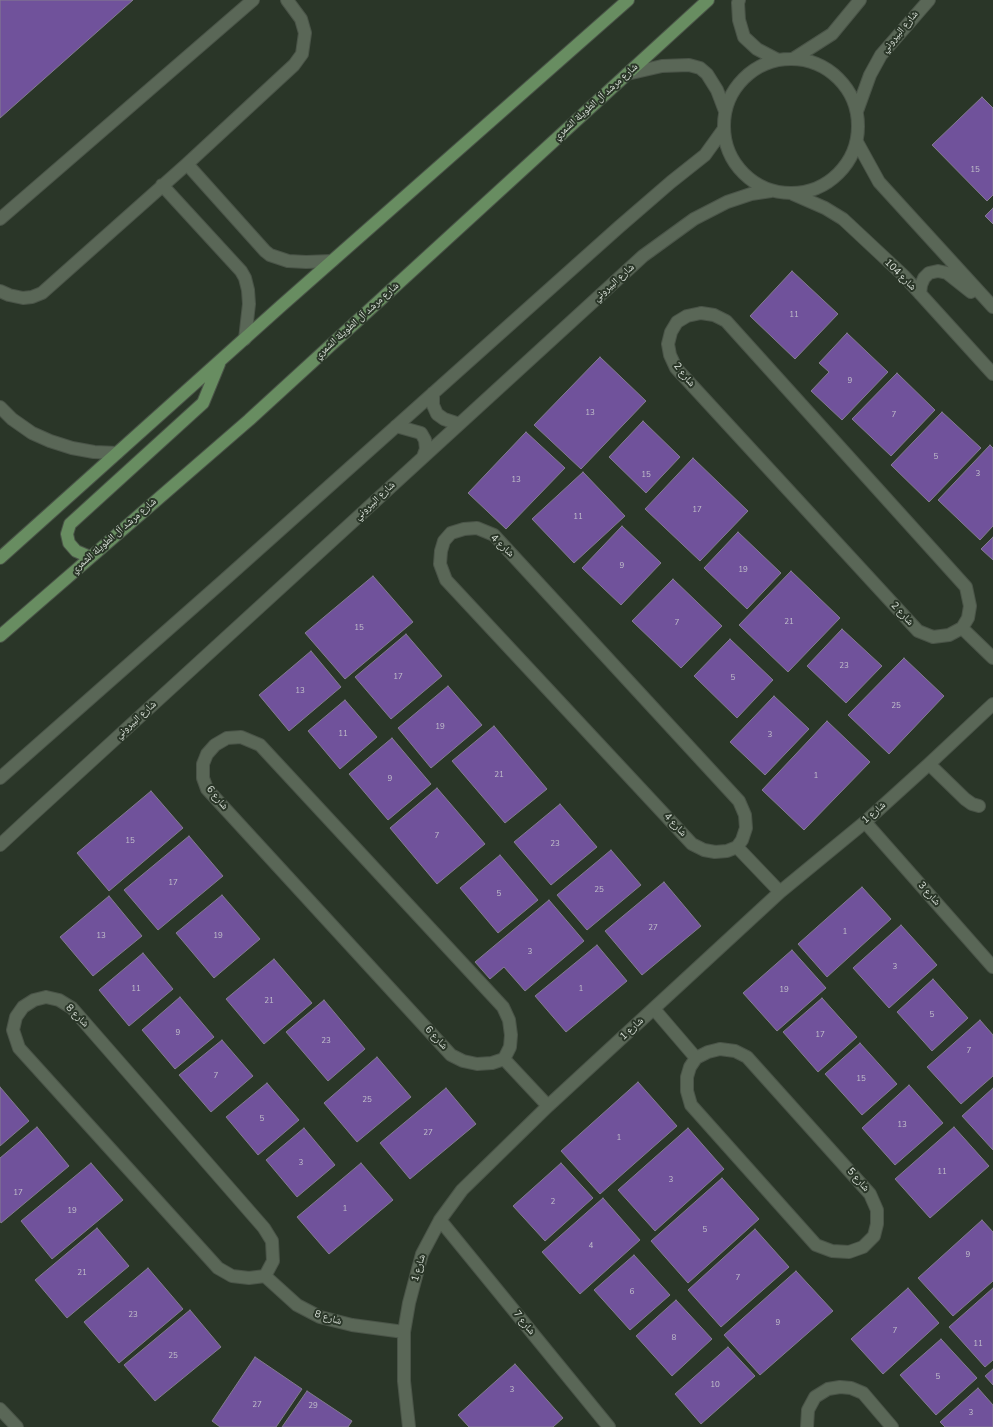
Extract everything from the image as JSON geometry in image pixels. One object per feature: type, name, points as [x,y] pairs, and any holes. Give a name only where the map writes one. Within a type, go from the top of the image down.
[{"type":"main road","name":"شارع مرشد آل الطويلة الشمري","points":[[0,636],[249,420],[708,0]]},
{"type":"main road","points":[[0,558],[625,1]]},
{"type":"main road","points":[[90,557],[76,551],[69,543],[67,534],[70,524],[203,403],[220,361]]},
{"type":"street","points":[[0,219],[253,0]]},
{"type":"street","points":[[0,291],[22,298],[32,297],[42,293],[187,164],[294,65],[302,54],[305,33],[301,19],[287,0]]},
{"type":"street","points":[[739,0],[739,20],[744,37],[757,49],[778,60]]},
{"type":"street","points":[[793,59],[832,34],[860,0]]},
{"type":"street","name":"شارع البيروني","points":[[857,111],[870,75],[881,55],[929,0]]},
{"type":"street","points":[[793,59],[815,63],[834,74],[848,91],[857,111],[859,127],[857,142],[848,162],[834,179],[815,190],[793,194],[771,191],[752,182],[737,168],[727,150],[723,130],[725,110],[730,96],[739,84],[750,73],[763,65],[778,60],[793,59]]},
{"type":"street","points":[[627,74],[662,66],[689,65],[700,68],[707,74],[717,90],[725,110]]},
{"type":"street","points":[[0,778],[670,182],[705,155],[723,130]]},
{"type":"street","points":[[857,142],[880,182],[993,307]]},
{"type":"street","points":[[187,164],[270,255],[294,261],[332,261]]},
{"type":"street","points":[[162,185],[241,271],[245,278],[249,304],[245,339]]},
{"type":"street","name":"شارع البيروني","points":[[0,846],[643,256],[694,219],[727,202],[751,194],[771,191]]},
{"type":"street","name":"شارع 104","points":[[793,194],[825,208],[843,219],[904,276],[993,374]]},
{"type":"street","points":[[920,294],[921,285],[924,278],[929,273],[938,271],[947,273],[993,310]]},
{"type":"street","name":"شارع 2","points":[[701,313],[714,315],[726,321],[966,588],[970,606],[968,618],[962,628],[949,635],[933,637],[918,631],[676,368],[670,355],[668,344],[671,332],[677,322],[686,316],[701,313]]},
{"type":"street","points":[[433,393],[433,405],[437,414],[444,419],[459,424]]},
{"type":"street","points":[[0,408],[12,419],[32,433],[50,441],[87,451],[117,453]]},
{"type":"street","points":[[396,426],[421,433],[425,440],[426,449],[423,457]]},
{"type":"street","name":"شارع 4","points":[[477,528],[494,535],[739,801],[745,815],[746,828],[738,847],[727,851],[715,852],[704,850],[692,844],[446,580],[440,564],[441,550],[444,541],[451,533],[464,529],[477,528]]},
{"type":"street","points":[[962,628],[993,658]]},
{"type":"street","name":"شارع 1","points":[[409,1427],[404,1381],[404,1332],[409,1303],[422,1254],[440,1220],[462,1190],[548,1106],[780,892],[865,822],[993,704]]},
{"type":"street","name":"شارع 6","points":[[228,738],[241,738],[260,744],[503,1007],[509,1020],[511,1034],[510,1047],[504,1059],[492,1063],[477,1064],[463,1061],[451,1055],[207,789],[203,778],[203,764],[207,754],[215,744],[228,738]]},
{"type":"street","points":[[929,764],[965,799],[972,804],[979,806]]},
{"type":"street","name":"شارع 3","points":[[865,822],[993,967]]},
{"type":"street","points":[[738,847],[780,892]]},
{"type":"street","name":"شارع 8","points":[[265,1276],[273,1261],[272,1241],[264,1228],[72,1008],[59,1000],[46,997],[34,1000],[23,1007],[16,1017],[13,1030],[18,1048],[218,1268],[232,1276],[249,1278],[265,1276],[297,1305],[320,1318],[404,1332]]},
{"type":"street","points":[[654,1009],[696,1058]]},
{"type":"street","name":"شارع 5","points":[[720,1050],[735,1051],[747,1057],[865,1188],[870,1194],[877,1210],[877,1224],[874,1236],[864,1247],[849,1252],[838,1252],[816,1245],[691,1105],[686,1092],[686,1077],[696,1058],[708,1052],[720,1050]]},
{"type":"street","points":[[504,1059],[548,1106]]},
{"type":"street","name":"شارع 7","points":[[440,1220],[609,1427]]},
{"type":"street","points":[[808,1427],[808,1410],[815,1397],[828,1389],[840,1387],[851,1388],[864,1393],[892,1427]]},
{"type":"street","points":[[0,1409],[17,1427]]},
{"type":"building","points":[[0,0],[133,0],[0,118]]},
{"type":"building","points":[[982,97],[993,108],[993,195],[987,201],[932,145]]},
{"type":"building","points":[[993,208],[993,224],[985,216]]},
{"type":"building","points":[[792,271],[838,314],[795,359],[750,316]]},
{"type":"building","points":[[847,333],[888,372],[842,420],[811,391],[829,372],[819,363]]},
{"type":"building","points":[[600,357],[646,401],[581,469],[534,425]]},
{"type":"building","points":[[897,373],[935,410],[891,456],[852,419]]},
{"type":"building","points":[[942,412],[981,448],[929,502],[891,465]]},
{"type":"building","points":[[643,421],[680,457],[646,493],[609,457]]},
{"type":"building","points":[[526,432],[565,468],[506,529],[468,493]]},
{"type":"building","points":[[990,445],[993,448],[993,526],[980,540],[938,500]]},
{"type":"building","points":[[693,458],[748,511],[700,561],[645,509]]},
{"type":"building","points":[[583,472],[625,516],[574,563],[532,519]]},
{"type":"building","points":[[622,526],[661,563],[621,605],[582,568]]},
{"type":"building","points":[[738,532],[781,573],[747,609],[704,568]]},
{"type":"building","points":[[993,537],[993,560],[981,549]]},
{"type":"building","points":[[791,571],[840,618],[788,672],[739,625]]},
{"type":"building","points":[[373,576],[413,622],[345,679],[305,633]]},
{"type":"building","points":[[673,579],[722,626],[681,668],[632,621]]},
{"type":"building","points":[[842,629],[882,666],[846,703],[807,666]]},
{"type":"building","points":[[406,634],[442,676],[391,719],[355,677]]},
{"type":"building","points":[[730,639],[773,680],[737,718],[694,676]]},
{"type":"building","points":[[311,651],[341,687],[289,731],[259,695]]},
{"type":"building","points":[[904,658],[944,696],[889,754],[848,715]]},
{"type":"building","points":[[448,686],[482,725],[431,768],[398,728]]},
{"type":"building","points":[[774,696],[809,729],[765,775],[730,742]]},
{"type":"building","points":[[345,700],[377,737],[340,769],[308,731]]},
{"type":"building","points":[[827,721],[870,762],[804,830],[762,790]]},
{"type":"building","points":[[494,726],[547,789],[505,823],[452,761]]},
{"type":"building","points":[[392,738],[431,784],[388,820],[349,774]]},
{"type":"building","points":[[437,788],[485,844],[437,884],[390,828]]},
{"type":"building","points":[[151,791],[183,828],[109,891],[77,853]]},
{"type":"building","points":[[560,804],[597,847],[551,885],[514,842]]},
{"type":"building","points":[[189,836],[223,876],[158,930],[124,890]]},
{"type":"building","points":[[611,850],[641,885],[587,930],[557,895]]},
{"type":"building","points":[[500,855],[538,900],[498,933],[460,888]]},
{"type":"building","points":[[664,882],[701,926],[642,975],[605,931]]},
{"type":"building","points":[[862,887],[891,919],[827,977],[798,944]]},
{"type":"building","points":[[222,895],[260,939],[214,978],[176,933]]},
{"type":"building","points":[[109,896],[142,936],[93,976],[60,937]]},
{"type":"building","points":[[549,900],[584,941],[525,991],[504,967],[490,979],[475,962]]},
{"type":"building","points":[[901,925],[937,965],[889,1008],[853,968]]},
{"type":"building","points":[[597,945],[627,981],[566,1032],[535,996]]},
{"type":"building","points":[[792,950],[826,988],[777,1031],[743,993]]},
{"type":"building","points":[[143,953],[173,989],[129,1026],[99,990]]},
{"type":"building","points":[[274,959],[312,1003],[264,1044],[226,999]]},
{"type":"building","points":[[933,979],[968,1018],[932,1051],[897,1012]]},
{"type":"building","points":[[180,997],[214,1037],[175,1069],[142,1030]]},
{"type":"building","points":[[822,998],[857,1037],[818,1072],[783,1032]]},
{"type":"building","points":[[324,1000],[365,1049],[328,1081],[286,1032]]},
{"type":"building","points":[[980,1020],[993,1035],[993,1076],[961,1104],[927,1067]]},
{"type":"building","points":[[222,1040],[253,1076],[211,1112],[179,1075]]},
{"type":"building","points":[[860,1043],[897,1084],[862,1115],[825,1074]]},
{"type":"building","points":[[377,1057],[411,1097],[357,1142],[324,1103]]},
{"type":"building","points":[[638,1082],[677,1126],[600,1194],[561,1151]]},
{"type":"building","points":[[267,1083],[299,1120],[258,1155],[226,1117]]},
{"type":"building","points":[[909,1085],[943,1123],[895,1165],[862,1128]]},
{"type":"building","points":[[0,1087],[29,1121],[0,1146]]},
{"type":"building","points":[[446,1088],[476,1124],[410,1179],[380,1143]]},
{"type":"building","points":[[993,1088],[993,1150],[962,1116]]},
{"type":"building","points":[[37,1127],[69,1166],[1,1223],[0,1158]]},
{"type":"building","points":[[954,1127],[989,1166],[930,1218],[895,1179]]},
{"type":"building","points":[[304,1128],[335,1165],[297,1197],[266,1160]]},
{"type":"building","points":[[688,1128],[724,1169],[655,1231],[618,1190]]},
{"type":"building","points":[[91,1163],[123,1200],[52,1259],[21,1221]]},
{"type":"building","points":[[361,1163],[393,1200],[329,1254],[297,1217]]},
{"type":"building","points":[[561,1163],[593,1198],[545,1241],[513,1206]]},
{"type":"building","points":[[722,1178],[759,1219],[688,1283],[651,1241]]},
{"type":"building","points":[[603,1198],[640,1240],[580,1294],[542,1252]]},
{"type":"building","points":[[982,1220],[993,1232],[993,1281],[953,1316],[918,1278]]},
{"type":"building","points":[[97,1228],[129,1266],[67,1318],[35,1280]]},
{"type":"building","points":[[755,1229],[789,1267],[721,1327],[688,1290]]},
{"type":"building","points":[[634,1255],[670,1295],[630,1330],[594,1290]]},
{"type":"building","points":[[148,1268],[183,1309],[119,1363],[84,1322]]},
{"type":"building","points":[[796,1271],[833,1311],[760,1375],[724,1335]]},
{"type":"building","points":[[908,1288],[939,1323],[883,1374],[851,1339]]},
{"type":"building","points":[[993,1288],[993,1360],[985,1367],[949,1327]]},
{"type":"building","points":[[676,1300],[712,1339],[672,1376],[636,1336]]},
{"type":"building","points":[[190,1310],[221,1347],[155,1401],[124,1365]]},
{"type":"building","points":[[941,1339],[977,1378],[936,1415],[900,1375]]},
{"type":"building","points":[[728,1347],[755,1376],[701,1424],[675,1394]]},
{"type":"building","points":[[255,1357],[302,1389],[276,1427],[220,1427],[212,1421]]},
{"type":"building","points":[[515,1364],[563,1418],[553,1427],[469,1427],[458,1415]]},
{"type":"building","points":[[993,1369],[993,1385],[985,1376]]},
{"type":"building","points":[[978,1388],[993,1405],[993,1427],[945,1427],[940,1422]]},
{"type":"building","points":[[307,1391],[352,1421],[348,1427],[282,1427]]}]
